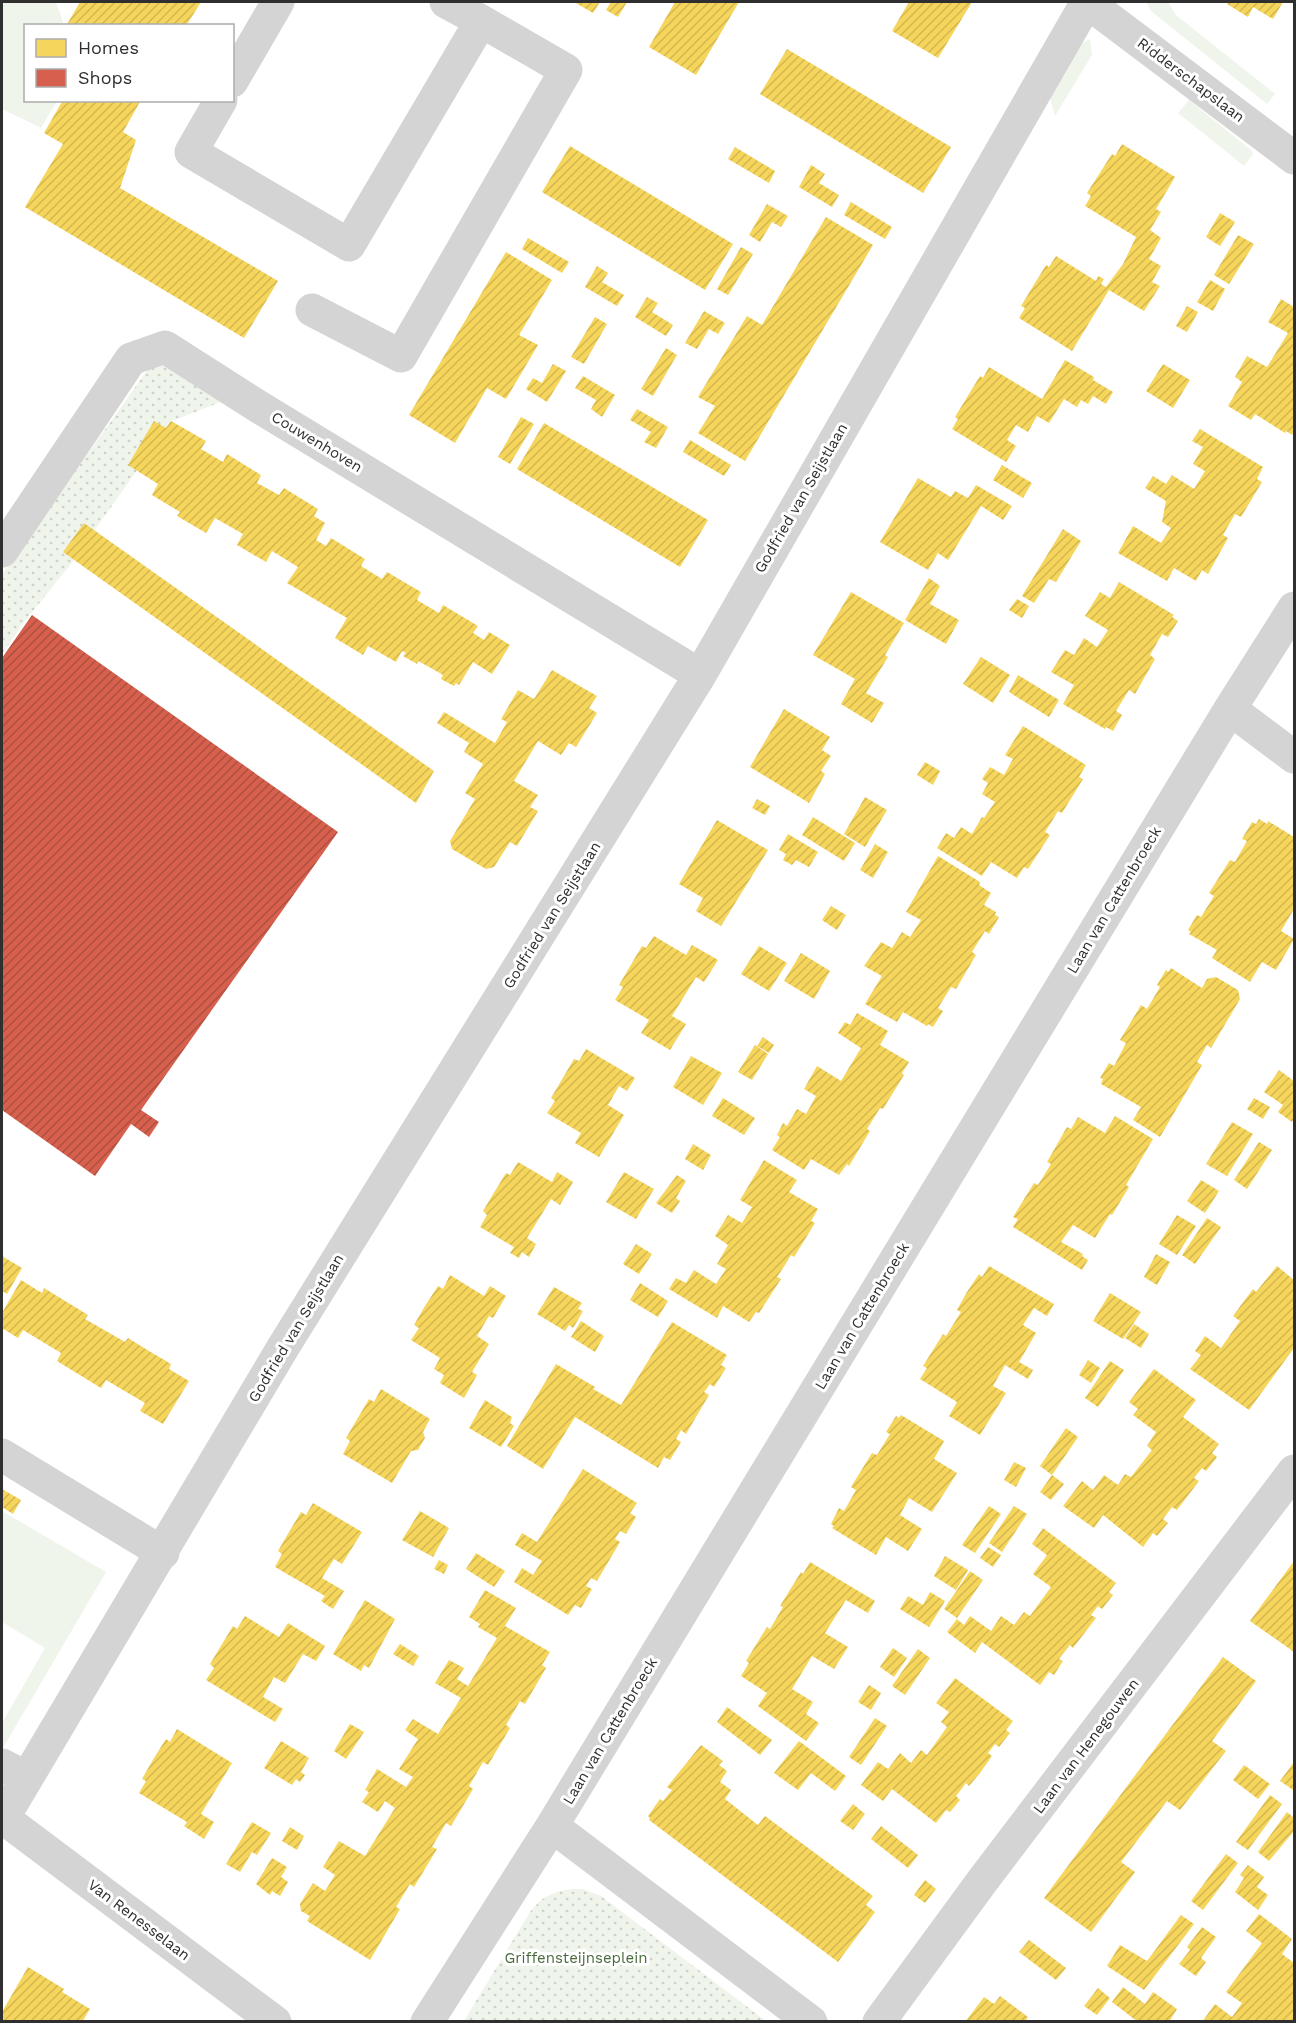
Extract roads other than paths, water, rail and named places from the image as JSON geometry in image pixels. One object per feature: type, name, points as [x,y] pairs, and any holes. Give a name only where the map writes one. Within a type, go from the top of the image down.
[{"type":"street","points":[[234,78],[278,2]]},
{"type":"street","points":[[312,310],[401,356],[566,70],[446,2]]},
{"type":"street","name":"Ridderschapslaan","points":[[1087,2],[1294,158]]},
{"type":"street","name":"Godfried van Seijstlaan","points":[[2,1819],[14,1771],[162,1553],[282,1349],[700,675],[1087,2]]},
{"type":"street","points":[[220,102],[191,152],[349,245],[481,21]]},
{"type":"street","name":"Couwenhoven","points":[[2,551],[131,359],[165,347],[259,407],[700,675]]},
{"type":"street","name":"Laan van Cattenbroeck","points":[[427,2022],[552,1826],[1230,709],[1294,608]]},
{"type":"street","points":[[1230,709],[1294,757]]},
{"type":"street","points":[[2,1455],[162,1553]]},
{"type":"street","name":"Laan van Henegouwen","points":[[879,2022],[983,1880],[1294,1472]]},
{"type":"street","name":"Van Renesselaan","points":[[2,1819],[275,2022]]},
{"type":"street","points":[[552,1826],[811,2022]]},
{"type":"park label","name":"Griffensteijnseplein","points":[[576,1958]]}]
